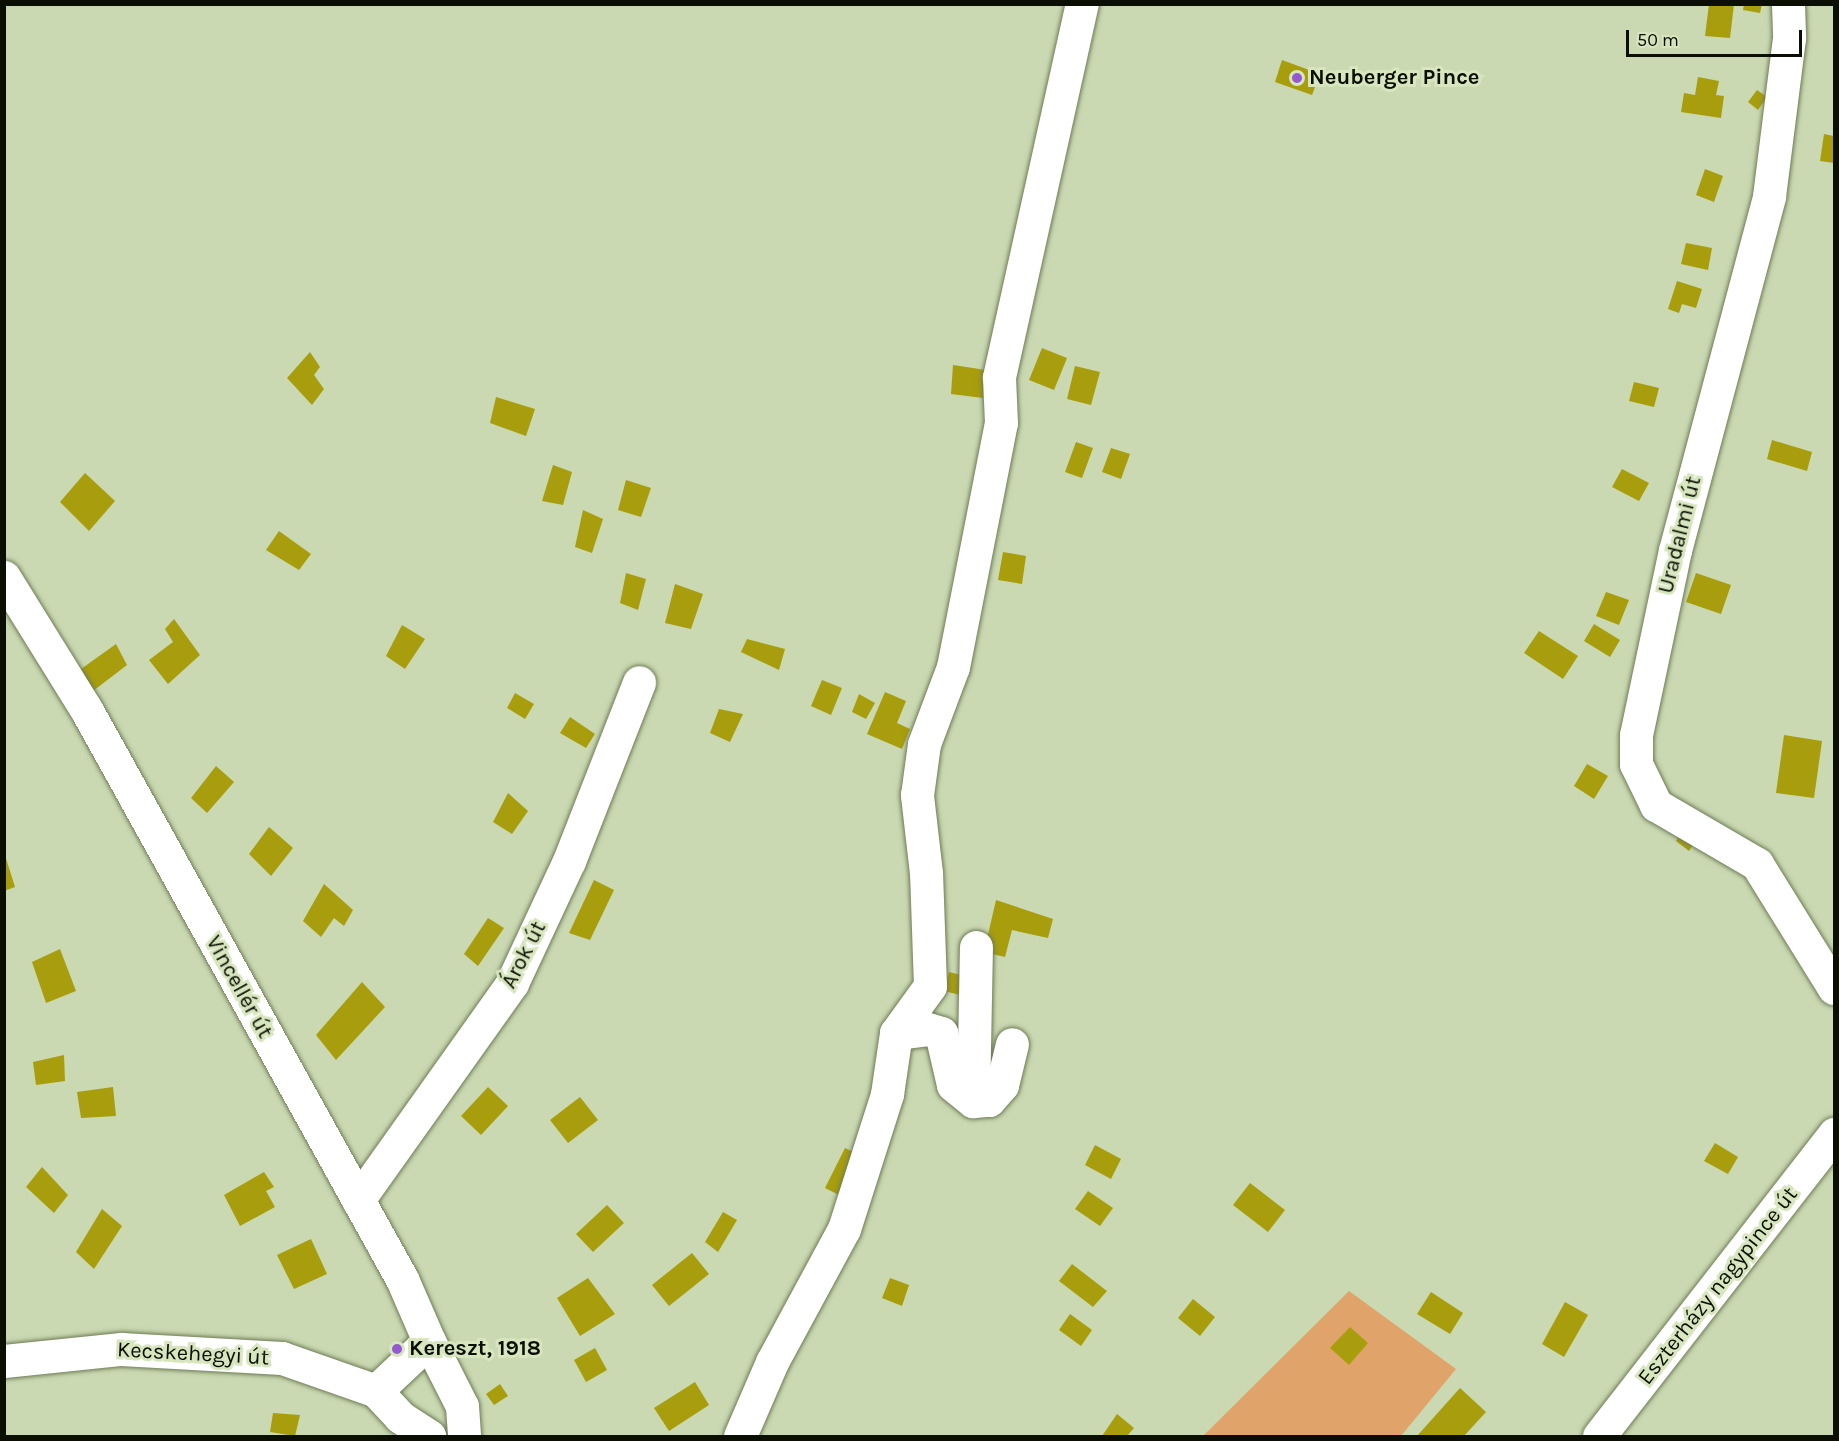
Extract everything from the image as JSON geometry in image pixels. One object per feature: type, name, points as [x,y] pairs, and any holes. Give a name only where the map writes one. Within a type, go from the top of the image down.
[{"type":"street","points":[[740,1437],[772,1362],[844,1229],[887,1094],[897,1033],[930,986],[926,873],[917,795],[924,744],[952,667],[1001,423],[999,377],[1082,4]]},
{"type":"street","name":"Uradalmi út","points":[[1788,4],[1789,38],[1769,197],[1670,629],[1636,735],[1636,764],[1648,795],[1668,813],[1757,864],[1834,988]]},
{"type":"street","name":"Vincellér út","points":[[4,577],[86,709],[358,1200],[462,1406],[464,1437]]},
{"type":"street","name":"Árok út","points":[[358,1200],[512,983],[569,861],[639,682]]},
{"type":"street","points":[[972,1101],[976,947]]},
{"type":"street","points":[[897,1033],[928,1029],[941,1033],[953,1085],[972,1101],[990,1100],[1002,1085],[1012,1044]]},
{"type":"street","name":"Eszterházy nagypince út","points":[[1599,1437],[1834,1134]]},
{"type":"street","points":[[429,1341],[376,1390],[400,1417],[429,1437]]},
{"type":"street","name":"Kecskehegyi út","points":[[4,1361],[121,1349],[282,1358],[376,1390]]},
{"type":"shaded area","points":[[1349,1291],[1456,1369],[1401,1436],[1203,1436]]},
{"type":"building","points":[[1709,4],[1734,4],[1730,38],[1705,36]]},
{"type":"building","points":[[1744,4],[1762,4],[1760,13],[1743,10]]},
{"type":"building","name":"Neuberger Pince","points":[[1282,60],[1320,74],[1312,95],[1275,82]]},
{"type":"building","points":[[1698,77],[1719,81],[1716,95],[1724,96],[1721,118],[1681,112],[1684,93],[1695,95]]},
{"type":"building","points":[[1757,90],[1767,97],[1758,110],[1748,102]]},
{"type":"building","points":[[1824,134],[1834,136],[1834,163],[1820,161]]},
{"type":"building","points":[[1705,169],[1723,176],[1714,202],[1696,195]]},
{"type":"building","points":[[1686,243],[1712,248],[1708,270],[1681,264]]},
{"type":"building","points":[[1677,281],[1702,289],[1696,308],[1682,304],[1679,313],[1668,309]]},
{"type":"building","points":[[1042,348],[1067,358],[1054,390],[1029,380]]},
{"type":"building","points":[[310,352],[320,367],[314,375],[324,389],[312,405],[287,378]]},
{"type":"building","points":[[953,365],[986,370],[983,398],[951,394]]},
{"type":"building","points":[[1075,366],[1100,372],[1091,405],[1067,399]]},
{"type":"building","points":[[1634,382],[1659,388],[1654,407],[1629,401]]},
{"type":"building","points":[[496,397],[535,409],[526,436],[490,423]]},
{"type":"building","points":[[1772,440],[1812,452],[1807,471],[1767,459]]},
{"type":"building","points":[[1076,442],[1093,448],[1082,478],[1065,472]]},
{"type":"building","points":[[1111,448],[1130,454],[1121,479],[1102,472]]},
{"type":"building","points":[[553,465],[572,472],[563,505],[542,501]]},
{"type":"building","points":[[1622,469],[1649,483],[1639,501],[1612,487]]},
{"type":"building","points":[[85,473],[115,501],[89,531],[60,502]]},
{"type":"building","points":[[626,480],[651,488],[641,517],[618,510]]},
{"type":"building","points":[[583,510],[603,519],[592,553],[575,547]]},
{"type":"building","points":[[279,531],[311,554],[299,570],[266,550]]},
{"type":"building","points":[[1003,552],[1026,556],[1022,584],[998,580]]},
{"type":"building","points":[[626,573],[646,579],[638,610],[620,603]]},
{"type":"building","points":[[1696,573],[1731,585],[1721,614],[1686,602]]},
{"type":"building","points":[[675,584],[703,594],[691,629],[665,623]]},
{"type":"building","points":[[1606,592],[1629,600],[1619,625],[1596,616]]},
{"type":"building","points":[[174,619],[200,655],[168,684],[149,660],[173,642],[165,629]]},
{"type":"building","points":[[1594,624],[1620,640],[1610,657],[1584,641]]},
{"type":"building","points":[[402,625],[425,639],[405,669],[386,656]]},
{"type":"building","points":[[1539,631],[1578,656],[1563,679],[1524,653]]},
{"type":"building","points":[[747,639],[785,649],[779,670],[741,652]]},
{"type":"building","points":[[116,644],[127,665],[93,691],[81,669]]},
{"type":"building","points":[[822,680],[842,688],[831,715],[811,706]]},
{"type":"building","points":[[885,692],[906,701],[897,723],[910,729],[902,749],[867,734]]},
{"type":"building","points":[[515,693],[534,704],[525,719],[507,708]]},
{"type":"building","points":[[859,694],[875,703],[866,719],[852,712]]},
{"type":"building","points":[[719,709],[743,714],[730,742],[710,733]]},
{"type":"building","points":[[570,717],[595,734],[586,748],[560,733]]},
{"type":"building","points":[[1784,735],[1822,741],[1814,798],[1776,793]]},
{"type":"building","points":[[1587,764],[1608,776],[1594,799],[1574,786]]},
{"type":"building","points":[[216,766],[234,782],[207,813],[191,798]]},
{"type":"building","points":[[508,793],[528,811],[512,834],[493,822]]},
{"type":"building","points":[[269,827],[293,848],[271,876],[249,854]]},
{"type":"building","points":[[1682,831],[1696,840],[1689,851],[1676,841]]},
{"type":"building","points":[[4,852],[15,887],[4,891]]},
{"type":"building","points":[[594,880],[614,890],[590,940],[569,933]]},
{"type":"building","points":[[324,884],[353,910],[344,926],[334,918],[321,937],[303,921]]},
{"type":"building","points":[[996,900],[1053,919],[1048,938],[1012,930],[1005,957],[984,952]]},
{"type":"building","points":[[488,918],[504,928],[478,966],[464,954]]},
{"type":"building","points":[[60,949],[76,991],[46,1003],[32,962]]},
{"type":"building","points":[[949,972],[965,976],[960,995],[944,991]]},
{"type":"building","points":[[362,982],[385,1007],[336,1060],[316,1035]]},
{"type":"building","points":[[64,1055],[65,1081],[36,1085],[33,1062]]},
{"type":"building","points":[[113,1087],[116,1116],[81,1118],[77,1092]]},
{"type":"building","points":[[488,1087],[508,1106],[481,1135],[461,1116]]},
{"type":"building","points":[[580,1097],[598,1120],[568,1143],[550,1120]]},
{"type":"building","points":[[1715,1143],[1738,1157],[1728,1174],[1704,1161]]},
{"type":"building","points":[[1095,1145],[1121,1159],[1111,1179],[1085,1165]]},
{"type":"building","points":[[845,1148],[866,1158],[845,1198],[825,1188]]},
{"type":"building","points":[[42,1167],[68,1195],[54,1213],[26,1187]]},
{"type":"building","points":[[264,1172],[274,1187],[266,1191],[275,1207],[240,1226],[224,1195]]},
{"type":"building","points":[[1250,1183],[1285,1210],[1268,1232],[1233,1205]]},
{"type":"building","points":[[1088,1191],[1113,1208],[1100,1226],[1075,1209]]},
{"type":"building","points":[[607,1205],[624,1223],[593,1252],[576,1234]]},
{"type":"building","points":[[102,1209],[122,1226],[94,1269],[76,1252]]},
{"type":"building","points":[[723,1212],[737,1220],[718,1252],[705,1242]]},
{"type":"building","points":[[311,1239],[327,1274],[294,1289],[277,1255]]},
{"type":"building","points":[[692,1253],[709,1274],[669,1306],[652,1285]]},
{"type":"building","points":[[1072,1264],[1107,1291],[1093,1307],[1059,1281]]},
{"type":"building","points":[[588,1278],[615,1314],[580,1336],[557,1298]]},
{"type":"building","points":[[890,1278],[909,1285],[902,1306],[882,1298]]},
{"type":"building","points":[[1431,1292],[1463,1313],[1450,1334],[1417,1314]]},
{"type":"building","points":[[1193,1299],[1215,1317],[1200,1336],[1178,1318]]},
{"type":"building","points":[[1565,1302],[1588,1315],[1564,1357],[1542,1344]]},
{"type":"building","points":[[1070,1314],[1092,1330],[1081,1346],[1059,1330]]},
{"type":"building","points":[[1350,1327],[1368,1343],[1349,1365],[1330,1348]]},
{"type":"building","points":[[595,1348],[607,1370],[586,1382],[574,1360]]},
{"type":"building","points":[[695,1382],[709,1405],[669,1431],[654,1408]]},
{"type":"building","points":[[500,1384],[508,1396],[494,1405],[486,1394]]},
{"type":"building","points":[[1460,1388],[1486,1412],[1464,1436],[1417,1436]]},
{"type":"building","points":[[273,1413],[300,1415],[295,1436],[270,1432]]},
{"type":"building","points":[[1117,1414],[1134,1428],[1127,1436],[1102,1436]]},
{"type":"place","name":"Neuberger Pince","points":[[1297,78]]},
{"type":"place","name":"Kereszt, 1918","points":[[397,1349]]}]
